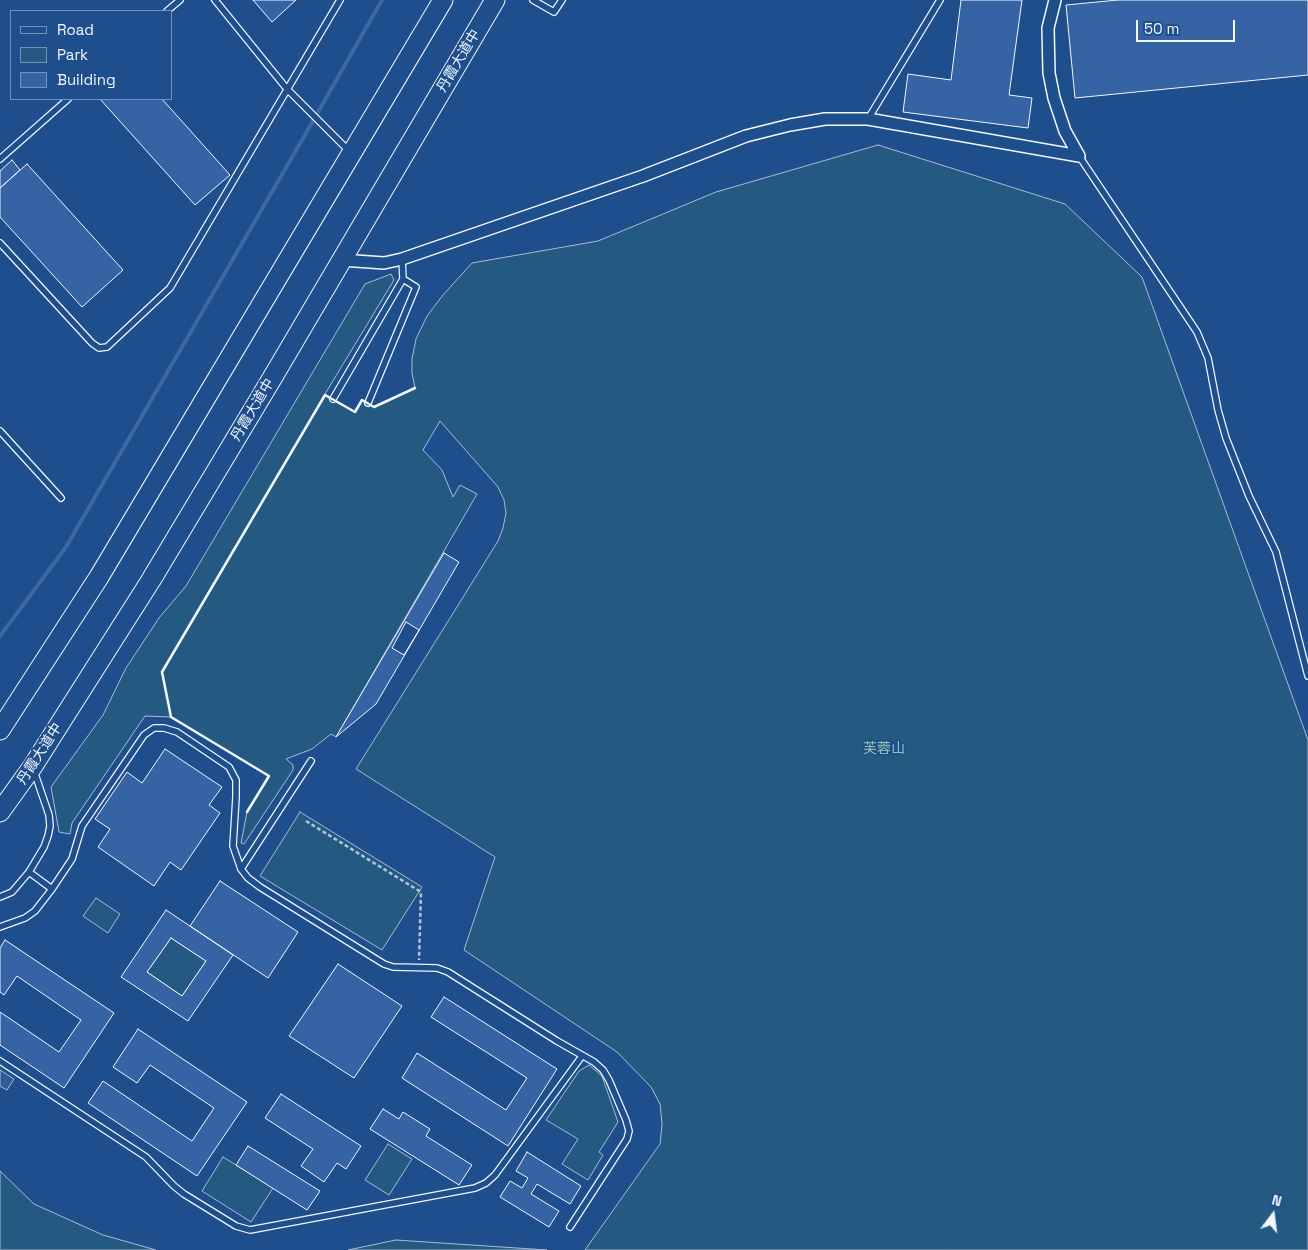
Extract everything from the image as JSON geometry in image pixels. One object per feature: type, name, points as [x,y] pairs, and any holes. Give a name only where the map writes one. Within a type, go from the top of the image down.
[{"type":"main road","name":"丹霞大道中","points":[[0,812],[33,766],[151,580],[495,0]]},
{"type":"main road","points":[[0,730],[100,577],[352,154],[440,2]]},
{"type":"street","points":[[1055,0],[1048,28],[1049,73],[1054,98],[1065,131],[1079,156]]},
{"type":"street","points":[[341,260],[384,263],[402,259],[643,176],[746,136],[825,119],[868,119],[1079,156]]},
{"type":"lane","points":[[168,10],[180,0]]},
{"type":"lane","points":[[215,0],[288,89],[352,154]]},
{"type":"lane","points":[[0,243],[92,343],[99,348],[107,347],[170,288],[340,0]]},
{"type":"lane","points":[[533,0],[554,12],[562,0]]},
{"type":"lane","points":[[868,119],[940,0]]},
{"type":"lane","points":[[0,159],[67,100]]},
{"type":"lane","points":[[1079,156],[1198,332],[1208,358],[1218,410],[1226,438],[1249,496],[1276,552],[1308,676]]},
{"type":"lane","points":[[333,399],[403,280],[402,259]]},
{"type":"lane","points":[[368,403],[416,287],[403,280]]},
{"type":"lane","points":[[0,431],[61,498]]},
{"type":"lane","points":[[0,928],[26,918],[52,889],[72,859],[82,826],[144,735],[154,728],[164,728],[177,732],[229,767],[236,780],[233,846],[241,869],[248,878],[384,964],[393,967],[437,968],[448,972],[594,1062],[609,1080],[629,1131],[626,1139],[570,1227]]},
{"type":"lane","points":[[241,869],[311,761]]},
{"type":"lane","points":[[0,897],[12,892],[29,872],[44,847],[50,826],[49,815],[33,766]]},
{"type":"lane","points":[[29,872],[52,889]]},
{"type":"lane","points":[[0,1061],[146,1157],[184,1194],[236,1226],[250,1230],[476,1188],[486,1183],[495,1175],[582,1056]]},
{"type":"path","points":[[306,821],[421,892],[419,968]]},
{"type":"green space","name":"芙蓉山","points":[[878,145],[1065,204],[1142,277],[1308,740],[1308,1250],[585,1250],[660,1144],[662,1124],[660,1104],[651,1087],[617,1052],[464,950],[495,857],[356,769],[498,541],[503,528],[506,513],[504,500],[498,487],[440,421],[423,450],[442,470],[453,497],[460,485],[477,494],[336,737],[331,734],[312,749],[286,759],[293,765],[293,770],[244,844],[241,843],[247,812],[269,776],[171,717],[145,716],[72,823],[70,834],[59,832],[51,787],[103,715],[126,668],[159,618],[186,586],[365,284],[391,274],[394,280],[325,394],[355,412],[362,400],[374,407],[415,388],[412,359],[416,339],[427,316],[472,263],[598,241],[716,192]]},
{"type":"green space","points":[[300,812],[422,887],[382,950],[260,876]]},
{"type":"green space","points":[[96,898],[120,914],[108,933],[83,916]]},
{"type":"green space","points":[[171,938],[206,961],[182,996],[147,972]]},
{"type":"green space","points":[[589,1065],[602,1076],[618,1122],[599,1152],[603,1155],[588,1180],[562,1164],[578,1139],[546,1120],[579,1071]]},
{"type":"green space","points":[[388,1144],[412,1159],[389,1195],[365,1180]]},
{"type":"green space","points":[[223,1157],[273,1188],[251,1222],[202,1191]]},
{"type":"green space","points":[[0,1171],[34,1204],[103,1235],[156,1250],[0,1250]]},
{"type":"green space","points":[[396,1240],[547,1250],[348,1250]]},
{"type":"shaded area","points":[[0,1070],[14,1079],[7,1090],[0,1086]]},
{"type":"building","points":[[253,0],[296,0],[272,22]]},
{"type":"building","points":[[961,0],[1022,0],[1009,95],[1032,98],[1028,128],[903,112],[908,74],[951,80]]},
{"type":"building","points":[[1118,0],[1308,0],[1308,75],[1075,98],[1066,5]]},
{"type":"building","points":[[101,100],[163,100],[230,175],[195,205]]},
{"type":"building","points":[[12,160],[20,170],[0,188],[0,171]]},
{"type":"building","points":[[27,164],[123,270],[82,307],[0,217],[0,188]]},
{"type":"building","points":[[444,553],[459,562],[376,704],[336,737]]},
{"type":"building","points":[[406,622],[419,630],[404,655],[392,648]]},
{"type":"building","points":[[165,749],[222,787],[209,805],[220,813],[181,870],[170,862],[154,886],[98,847],[110,829],[95,819],[127,772],[142,783]]},
{"type":"building","points":[[220,881],[298,932],[268,978],[190,926]]},
{"type":"building","points":[[166,910],[233,955],[188,1021],[121,977]],"holes":[[[171,938],[206,961],[182,996],[147,972]]]},
{"type":"building","points":[[5,940],[114,1013],[64,1088],[0,1045],[0,1012],[59,1052],[81,1020],[17,976],[4,995],[0,992],[0,948]]},
{"type":"building","points":[[338,964],[402,1006],[354,1078],[289,1036]]},
{"type":"building","points":[[444,997],[557,1069],[508,1146],[402,1078],[417,1053],[506,1110],[527,1078],[431,1017]]},
{"type":"building","points":[[138,1029],[247,1102],[197,1176],[88,1103],[103,1081],[192,1141],[214,1108],[150,1065],[137,1083],[113,1067]]},
{"type":"building","points":[[281,1094],[361,1146],[346,1169],[337,1163],[324,1182],[301,1166],[313,1149],[265,1118]]},
{"type":"building","points":[[383,1109],[399,1119],[403,1112],[430,1129],[426,1136],[472,1165],[459,1185],[370,1129]]},
{"type":"building","points":[[248,1146],[320,1191],[307,1210],[236,1165]]},
{"type":"building","points":[[527,1152],[581,1186],[570,1204],[537,1184],[531,1194],[559,1211],[549,1227],[500,1197],[510,1181],[522,1188],[528,1178],[516,1171]]},
{"type":"waterway","points":[[0,636],[66,547],[382,0]]},
{"type":"wall","points":[[247,812],[269,776],[171,717],[162,672],[325,395],[355,412],[362,400],[374,407],[415,388]]}]
